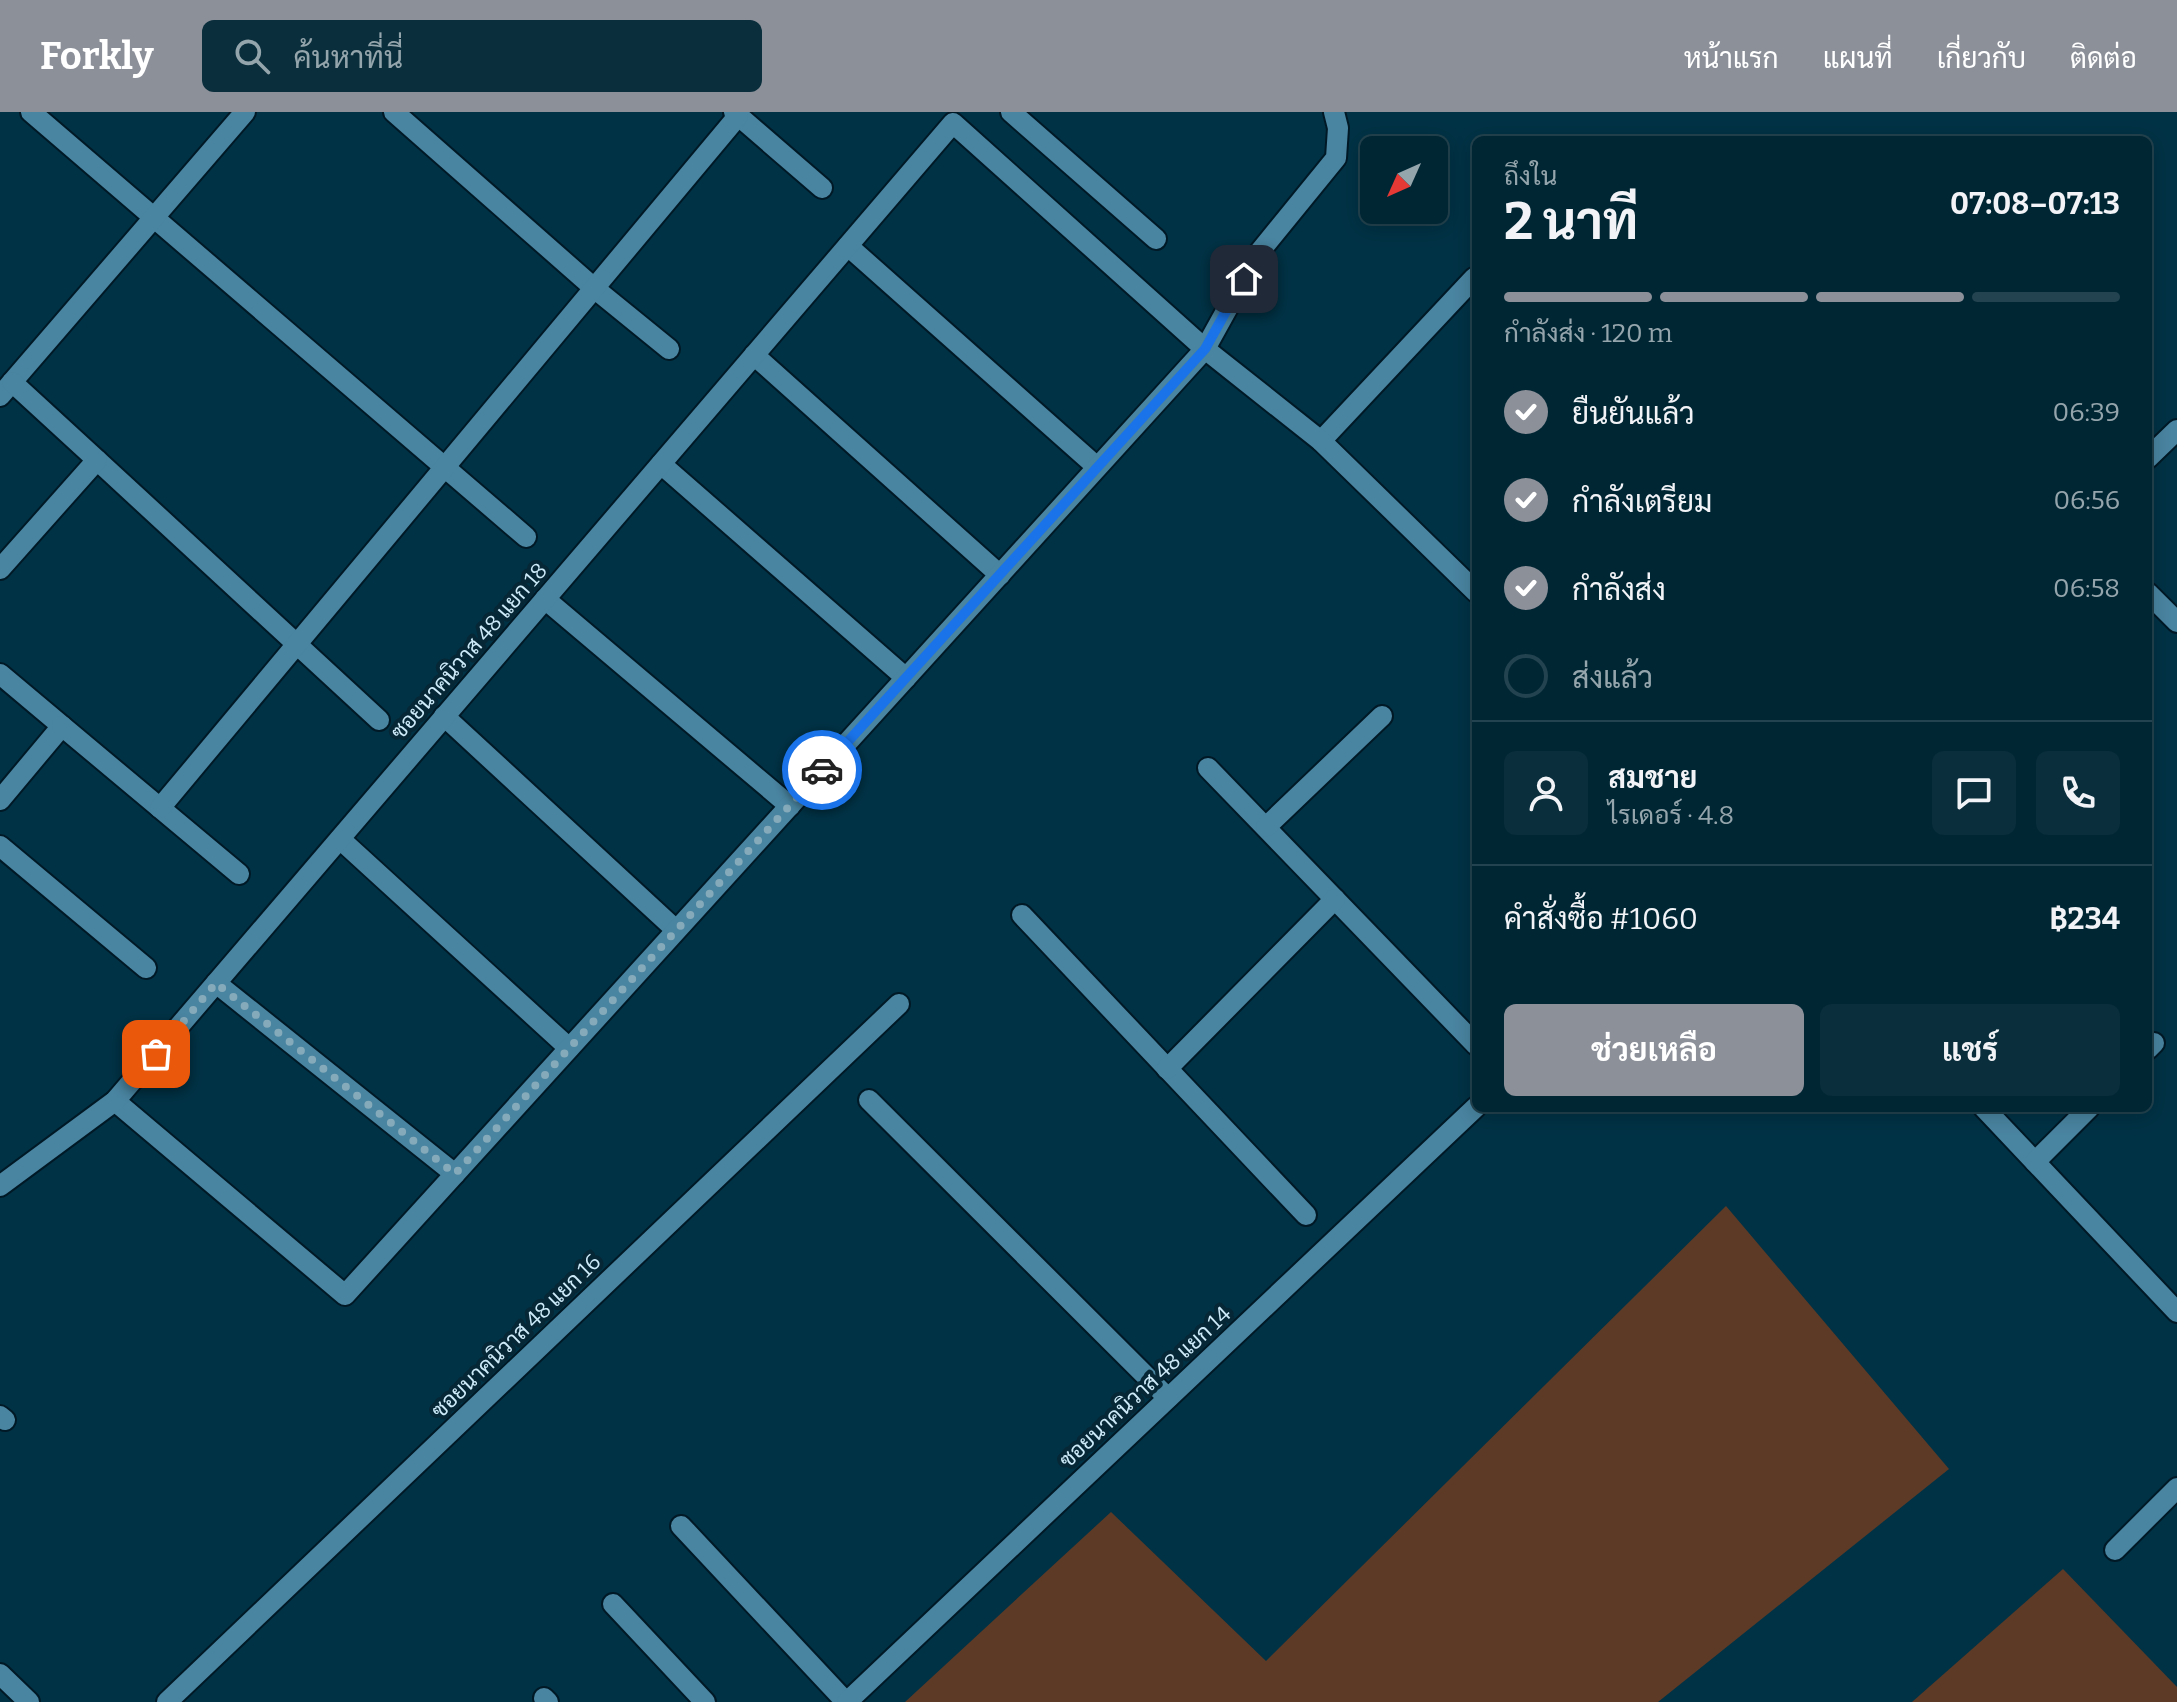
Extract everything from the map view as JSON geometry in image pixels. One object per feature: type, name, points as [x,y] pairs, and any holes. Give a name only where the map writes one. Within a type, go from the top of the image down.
[{"type":"street","points":[[31,112],[526,537]]},
{"type":"street","points":[[245,112],[6,389],[97,460],[379,720]]},
{"type":"street","points":[[394,112],[594,288],[669,349]]},
{"type":"street","points":[[1011,112],[1156,239]]},
{"type":"street","points":[[115,1101],[345,1295],[1205,349],[1257,255],[1336,158],[1338,128],[1334,112]]},
{"type":"street","points":[[160,808],[736,114],[822,188]]},
{"type":"street","name":"ซอยนาคนิวาส 48 แยก 18","points":[[0,1186],[115,1101],[953,123],[1205,349]]},
{"type":"street","points":[[848,246],[1097,467]]},
{"type":"street","points":[[1321,441],[1472,280]]},
{"type":"street","points":[[1205,349],[1321,441],[1472,588]]},
{"type":"street","points":[[754,355],[1000,575]]},
{"type":"street","points":[[2152,454],[2177,430]]},
{"type":"street","points":[[0,569],[97,460]]},
{"type":"street","points":[[661,464],[906,678]]},
{"type":"street","points":[[2152,597],[2177,622]]},
{"type":"street","points":[[545,599],[790,806]]},
{"type":"street","points":[[0,674],[239,874]]},
{"type":"street","points":[[444,716],[676,930]]},
{"type":"street","points":[[1266,827],[1382,716]]},
{"type":"street","points":[[0,800],[62,726]]},
{"type":"street","points":[[1208,768],[1472,1041]]},
{"type":"street","points":[[340,839],[569,1048]]},
{"type":"street","points":[[0,846],[146,968]]},
{"type":"street","points":[[1167,1069],[1335,899]]},
{"type":"street","points":[[1022,915],[1306,1215]]},
{"type":"street","points":[[216,983],[455,1174]]},
{"type":"street","name":"ซอยนาคนิวาส 48 แยก 16","points":[[167,1702],[899,1004]]},
{"type":"street","points":[[869,1100],[1168,1398]]},
{"type":"street","name":"ซอยนาคนิวาส 48 แยก 14","points":[[846,1702],[1472,1111]]},
{"type":"street","points":[[1988,1112],[2177,1312]]},
{"type":"street","points":[[2035,1162],[2085,1112]]},
{"type":"street","points":[[2115,1550],[2177,1488]]},
{"type":"street","points":[[681,1526],[846,1702]]},
{"type":"street","points":[[613,1604],[705,1702]]},
{"type":"street","points":[[0,1674],[25,1701]]},
{"type":"shaded area","points":[[1726,1206],[1949,1469],[1658,1702],[905,1702],[1111,1512],[1266,1661]]},
{"type":"shaded area","points":[[2063,1569],[2177,1687],[2177,1702],[1912,1702]]},
{"type":"way so far","points":[[156,1054],[216,983],[455,1174],[822,770]]},
{"type":"route","points":[[822,770],[1205,349],[1244,279]]}]
